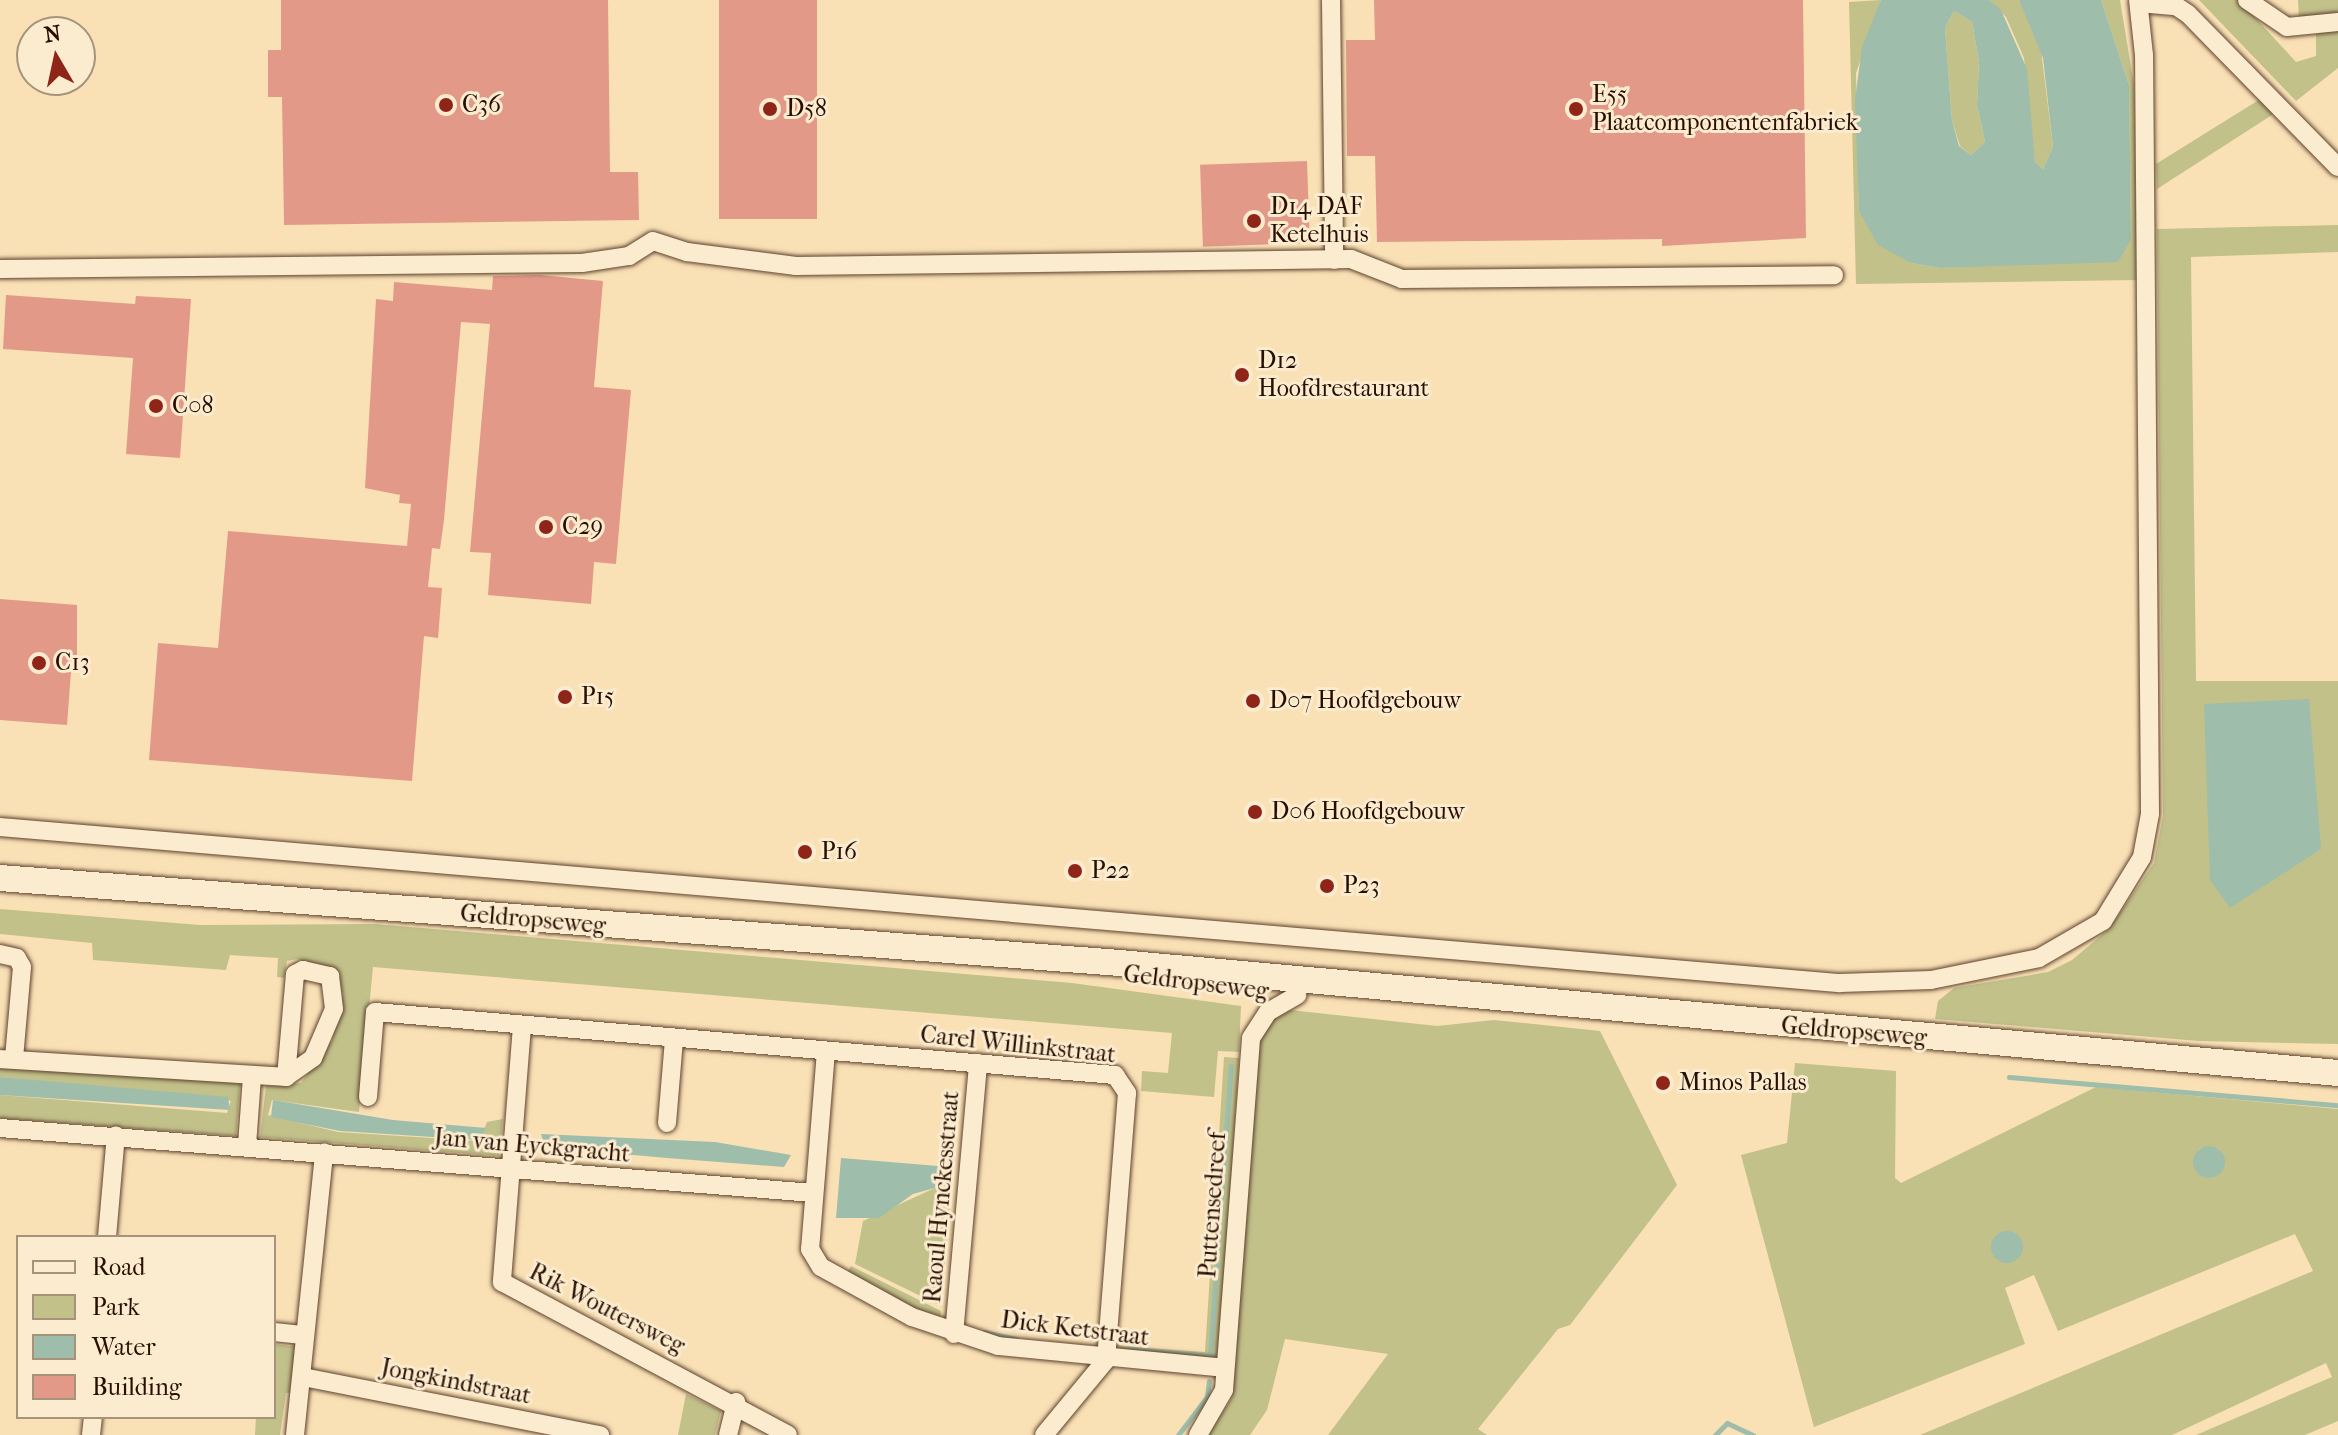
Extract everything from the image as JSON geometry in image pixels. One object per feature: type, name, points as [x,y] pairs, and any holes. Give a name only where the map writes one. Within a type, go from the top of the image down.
[{"type":"main road","name":"Geldropseweg","points":[[0,878],[1065,963],[1424,995],[1697,1025],[2338,1073]]},
{"type":"main road","name":"Geldropseweg","points":[[1065,963],[1298,995],[1424,995]]},
{"type":"street","points":[[1331,0],[1334,260]]},
{"type":"street","points":[[2247,0],[2287,27],[2338,22]]},
{"type":"street","points":[[0,827],[1840,983],[1931,980],[2039,958],[2103,921],[2142,857],[2150,814],[2138,2],[2176,6],[2188,14],[2338,167]]},
{"type":"street","points":[[0,269],[582,263],[629,256],[653,241],[687,252],[796,266],[1351,259],[1402,279],[1834,275]]},
{"type":"street","points":[[0,954],[17,958],[22,967],[7,1059],[252,1077],[286,1077],[305,1068],[323,1041],[334,1009],[330,976],[295,974],[286,1077]]},
{"type":"street","name":"Puttensedreef","points":[[1198,1435],[1219,1408],[1225,1368],[1248,1055],[1261,1019],[1298,995]]},
{"type":"street","name":"Carel Willinkstraat","points":[[368,1097],[375,1012],[1115,1075],[1125,1082],[1106,1360]]},
{"type":"street","points":[[510,1169],[522,1026]]},
{"type":"street","points":[[667,1123],[674,1039]]},
{"type":"street","name":"Dick Ketstraat","points":[[826,1051],[810,1249],[821,1267],[954,1334],[1037,1354],[1225,1368]]},
{"type":"street","name":"Raoul Hynckesstraat","points":[[954,1334],[978,1063]]},
{"type":"street","points":[[247,1145],[252,1077]]},
{"type":"street","name":"Jan van Eyckgracht","points":[[0,1128],[247,1145],[813,1193]]},
{"type":"street","points":[[107,1235],[116,1135]]},
{"type":"street","points":[[295,1435],[324,1152]]},
{"type":"street","name":"Rik Woutersweg","points":[[510,1169],[502,1282],[736,1402],[788,1435]]},
{"type":"street","points":[[276,1332],[305,1335]]},
{"type":"street","points":[[1044,1435],[1106,1360]]},
{"type":"street","name":"Jongkindstraat","points":[[303,1377],[600,1435]]},
{"type":"street","points":[[728,1435],[736,1402]]},
{"type":"green space","points":[[1881,0],[1856,73],[1859,211],[1911,263],[1941,268],[1992,265],[2131,239],[2129,85],[2101,0],[2120,0],[2134,86],[2137,280],[1856,284],[1849,2]]},
{"type":"green space","points":[[1989,0],[2019,0],[2040,42],[2053,147],[2043,169],[2035,162],[2024,58],[2006,17]]},
{"type":"green space","points":[[2199,0],[2239,0],[2296,62],[2316,56],[2316,33],[2338,26],[2338,68],[2296,101]]},
{"type":"green space","points":[[2298,0],[2338,0],[2338,16],[2299,23]]},
{"type":"green space","points":[[1954,11],[1972,22],[1979,62],[1977,105],[1985,142],[1971,155],[1960,146],[1952,120],[1945,28]]},
{"type":"green space","points":[[2262,98],[2275,113],[2157,189],[2156,164]]},
{"type":"green space","points":[[2338,225],[2338,252],[2191,257],[2196,681],[2338,681],[2338,1044],[2199,1041],[1935,1019],[1938,1001],[1954,988],[2048,972],[2072,960],[2109,929],[2154,863],[2163,816],[2157,229]]},
{"type":"green space","points":[[0,909],[200,925],[375,924],[1072,983],[1241,1006],[1239,1052],[1218,1051],[1214,1097],[1141,1091],[1142,1071],[1168,1073],[1172,1033],[373,967],[359,1112],[272,1100],[268,1115],[338,1132],[479,1141],[487,1122],[503,1119],[499,1156],[260,1137],[266,1086],[301,1083],[332,1041],[343,995],[337,973],[297,959],[287,961],[284,978],[277,977],[278,958],[230,955],[226,970],[93,960],[92,943],[0,934]]},
{"type":"green space","points":[[1281,1009],[1437,1026],[1494,1020],[1600,1031],[1677,1185],[1570,1325],[1558,1329],[1478,1429],[1487,1435],[1328,1435],[1388,1354],[1285,1339],[1267,1410],[1250,1435],[1208,1435],[1231,1399],[1256,1045]]},
{"type":"green space","points":[[1224,1057],[1239,1058],[1220,1353],[1212,1361],[1122,1354],[1119,1346],[1205,1352]]},
{"type":"green space","points":[[0,1061],[240,1083],[236,1136],[0,1118],[0,1095],[227,1113],[231,1101],[0,1077]]},
{"type":"green space","points":[[1795,1063],[1896,1071],[1895,1178],[1901,1183],[2096,1087],[2338,1109],[2338,1421],[2305,1435],[2196,1435],[2332,1377],[2326,1363],[2172,1435],[1920,1435],[2313,1271],[2295,1234],[2058,1331],[2034,1275],[2005,1288],[2025,1344],[1814,1427],[1741,1155],[1787,1143]],"holes":[[[2210,1146],[2220,1150],[2214,1177],[2208,1178],[2193,1164],[2199,1149]]]},
{"type":"green space","points":[[942,1158],[954,1159],[941,1306],[855,1264],[863,1221],[937,1187]]},
{"type":"green space","points":[[851,1266],[941,1311],[940,1321],[845,1275]]},
{"type":"green space","points":[[276,1344],[296,1347],[292,1393],[286,1393],[280,1435],[255,1435],[256,1419],[276,1419]]},
{"type":"green space","points":[[686,1394],[721,1411],[715,1435],[678,1435]]},
{"type":"water","points":[[1881,0],[1989,0],[2001,10],[2027,69],[2035,162],[2043,169],[2053,147],[2043,58],[2019,0],[2101,0],[2129,85],[2131,239],[2118,262],[1940,268],[1911,263],[1878,245],[1859,211],[1855,100],[1862,47]],"holes":[[[1954,11],[1972,22],[1979,62],[1977,105],[1985,142],[1971,155],[1959,146],[1952,120],[1945,28]]]},
{"type":"water","points":[[2309,699],[2321,849],[2230,908],[2210,880],[2204,704]]},
{"type":"water","points":[[0,1077],[228,1097],[230,1110],[0,1095]]},
{"type":"water","points":[[273,1100],[393,1120],[486,1128],[479,1140],[340,1131],[271,1117]]},
{"type":"water","points":[[541,1134],[715,1142],[791,1155],[784,1167],[667,1158],[545,1147]]},
{"type":"water","points":[[2209,1146],[2220,1151],[2225,1162],[2220,1173],[2209,1178],[2198,1173],[2193,1162],[2198,1151]]},
{"type":"water","points":[[841,1158],[938,1166],[938,1187],[913,1194],[879,1218],[836,1218]]},
{"type":"water","points":[[2007,1231],[2018,1236],[2023,1247],[2018,1258],[2007,1263],[1996,1258],[1991,1247],[1996,1236]]},
{"type":"building","name":"C36","points":[[281,0],[608,0],[610,172],[638,172],[639,220],[284,225],[282,97],[268,97],[268,50],[281,50]]},
{"type":"building","name":"D58","points":[[719,0],[817,0],[817,219],[719,219]]},
{"type":"building","name":"E55 Plaatcomponentenfabriek","points":[[1374,0],[1803,0],[1806,238],[1662,246],[1662,239],[1377,242],[1375,156],[1347,156],[1346,40],[1375,40]]},
{"type":"building","name":"D14 DAF Ketelhuis","points":[[1307,161],[1310,243],[1203,247],[1200,165]]},
{"type":"building","name":"C29","points":[[540,275],[603,281],[594,387],[631,390],[616,564],[594,562],[591,604],[488,595],[491,553],[470,552],[490,324],[461,322],[444,520],[440,549],[432,548],[428,587],[442,588],[438,638],[424,636],[412,781],[149,760],[158,643],[218,648],[228,531],[407,546],[411,504],[399,503],[400,495],[365,488],[376,299],[393,301],[394,282],[492,290],[493,276]]},
{"type":"building","name":"C08","points":[[6,295],[135,304],[136,296],[191,299],[180,458],[126,454],[133,358],[3,349]]},
{"type":"building","name":"C13","points":[[0,599],[77,605],[77,671],[71,672],[67,725],[0,720]]},
{"type":"waterway","points":[[1127,1349],[1210,1356],[1231,1066]]},
{"type":"waterway","points":[[2009,1077],[2338,1105]]},
{"type":"waterway","points":[[984,1332],[1016,1339]]},
{"type":"waterway","points":[[1178,1435],[1207,1397],[1209,1381]]},
{"type":"waterway","points":[[1715,1435],[1727,1423],[1753,1435]]},
{"type":"place","name":"C36","points":[[446,105]]},
{"type":"place","name":"D58","points":[[770,109]]},
{"type":"place","name":"E55 Plaatcomponentenfabriek","points":[[1576,109]]},
{"type":"place","name":"D14 DAF Ketelhuis","points":[[1254,221]]},
{"type":"place","name":"D12 Hoofdrestaurant","points":[[1242,375]]},
{"type":"place","name":"C08","points":[[156,406]]},
{"type":"place","name":"C29","points":[[546,527]]},
{"type":"place","name":"C13","points":[[39,663]]},
{"type":"place","name":"P15","points":[[565,697]]},
{"type":"place","name":"D07 Hoofdgebouw","points":[[1253,701]]},
{"type":"place","name":"D06 Hoofdgebouw","points":[[1255,812]]},
{"type":"place","name":"P16","points":[[805,852]]},
{"type":"place","name":"P22","points":[[1075,871]]},
{"type":"place","name":"P23","points":[[1327,886]]},
{"type":"place","name":"Minos Pallas","points":[[1663,1083]]}]
